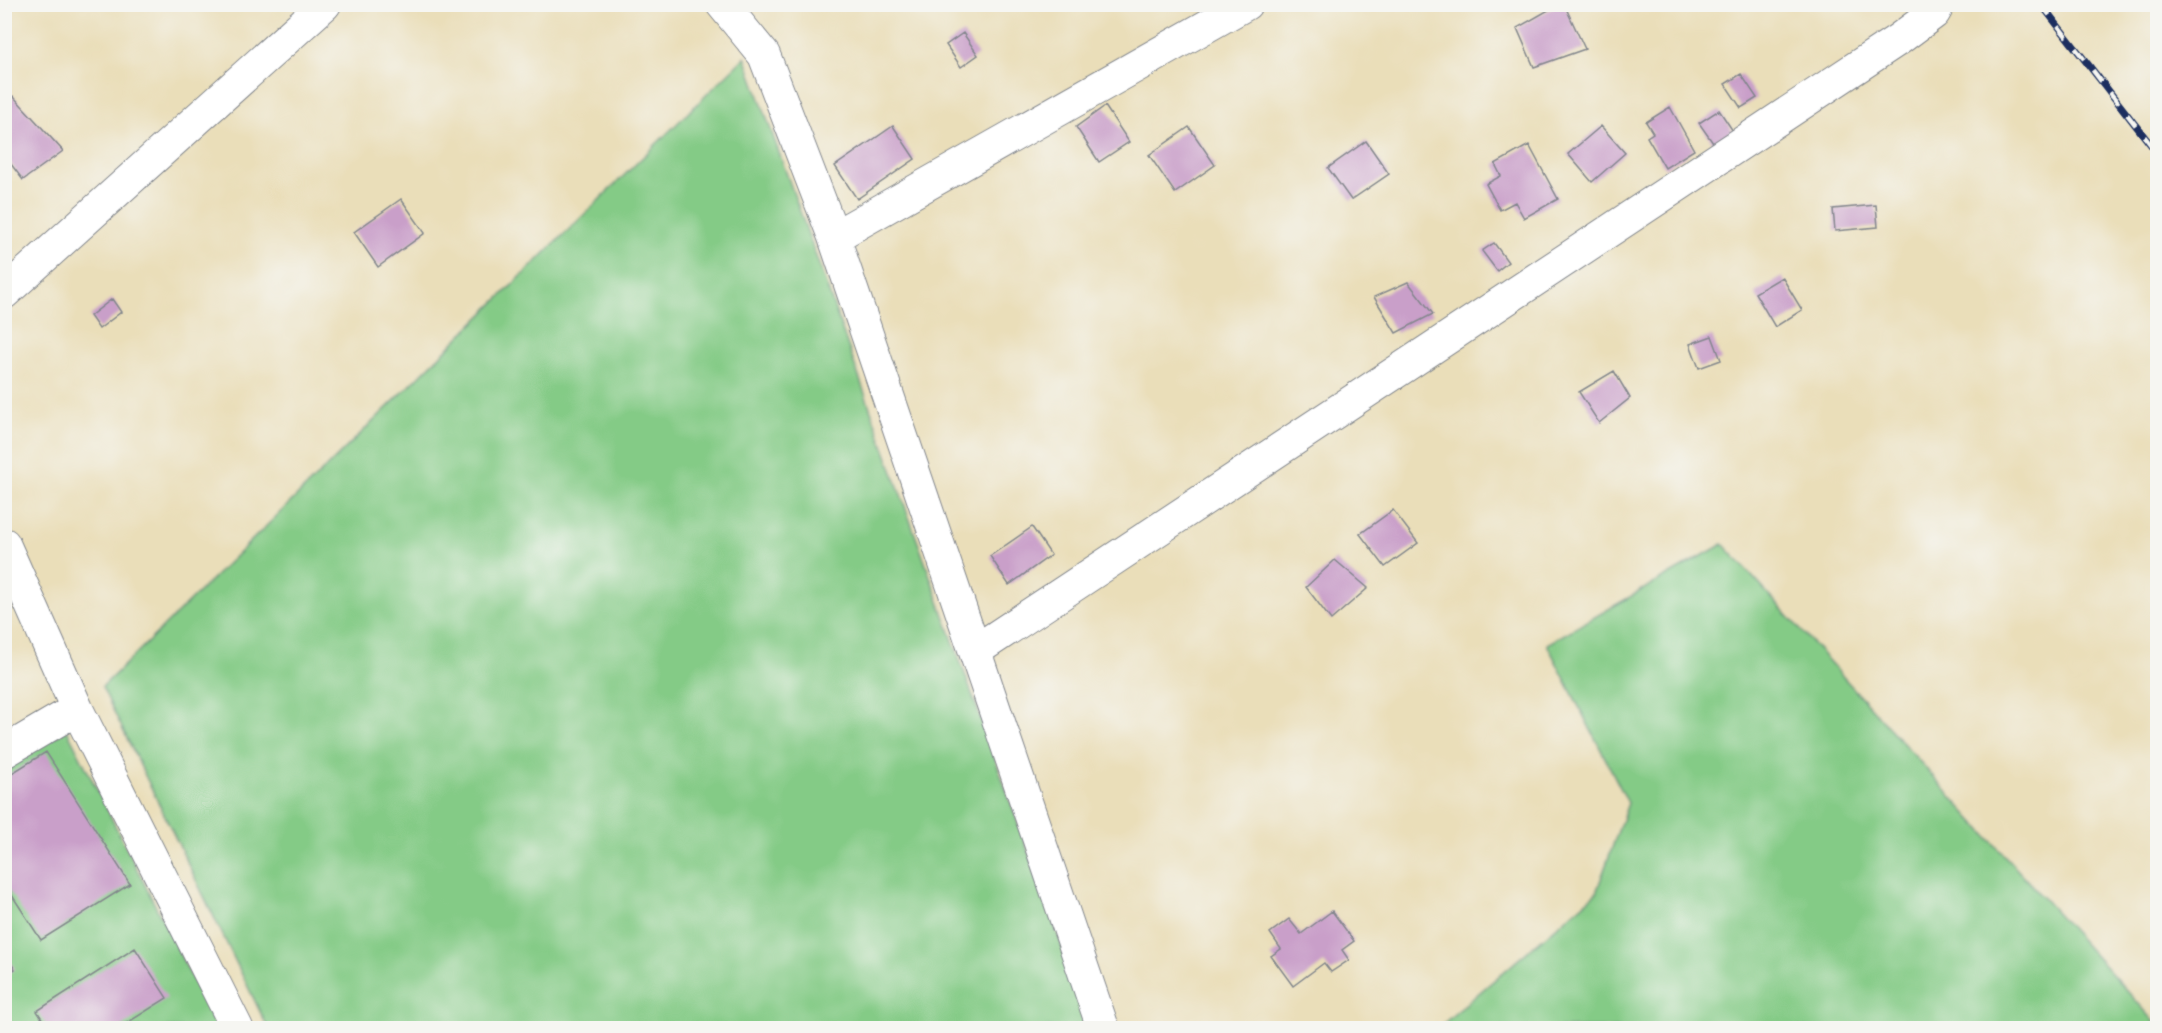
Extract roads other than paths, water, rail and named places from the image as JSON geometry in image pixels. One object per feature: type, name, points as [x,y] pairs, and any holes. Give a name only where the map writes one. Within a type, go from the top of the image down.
[{"type":"street","points":[[4,293],[325,4]]},
{"type":"street","points":[[722,4],[764,56],[834,237],[1103,1029]]},
{"type":"street","points":[[834,237],[1246,4]]},
{"type":"street","points":[[975,651],[1899,39],[1934,13],[1939,4]]},
{"type":"street","points":[[4,544],[77,709],[237,1029]]},
{"type":"street","points":[[4,752],[77,709]]},
{"type":"railway","points":[[2041,4],[2158,154]]}]
